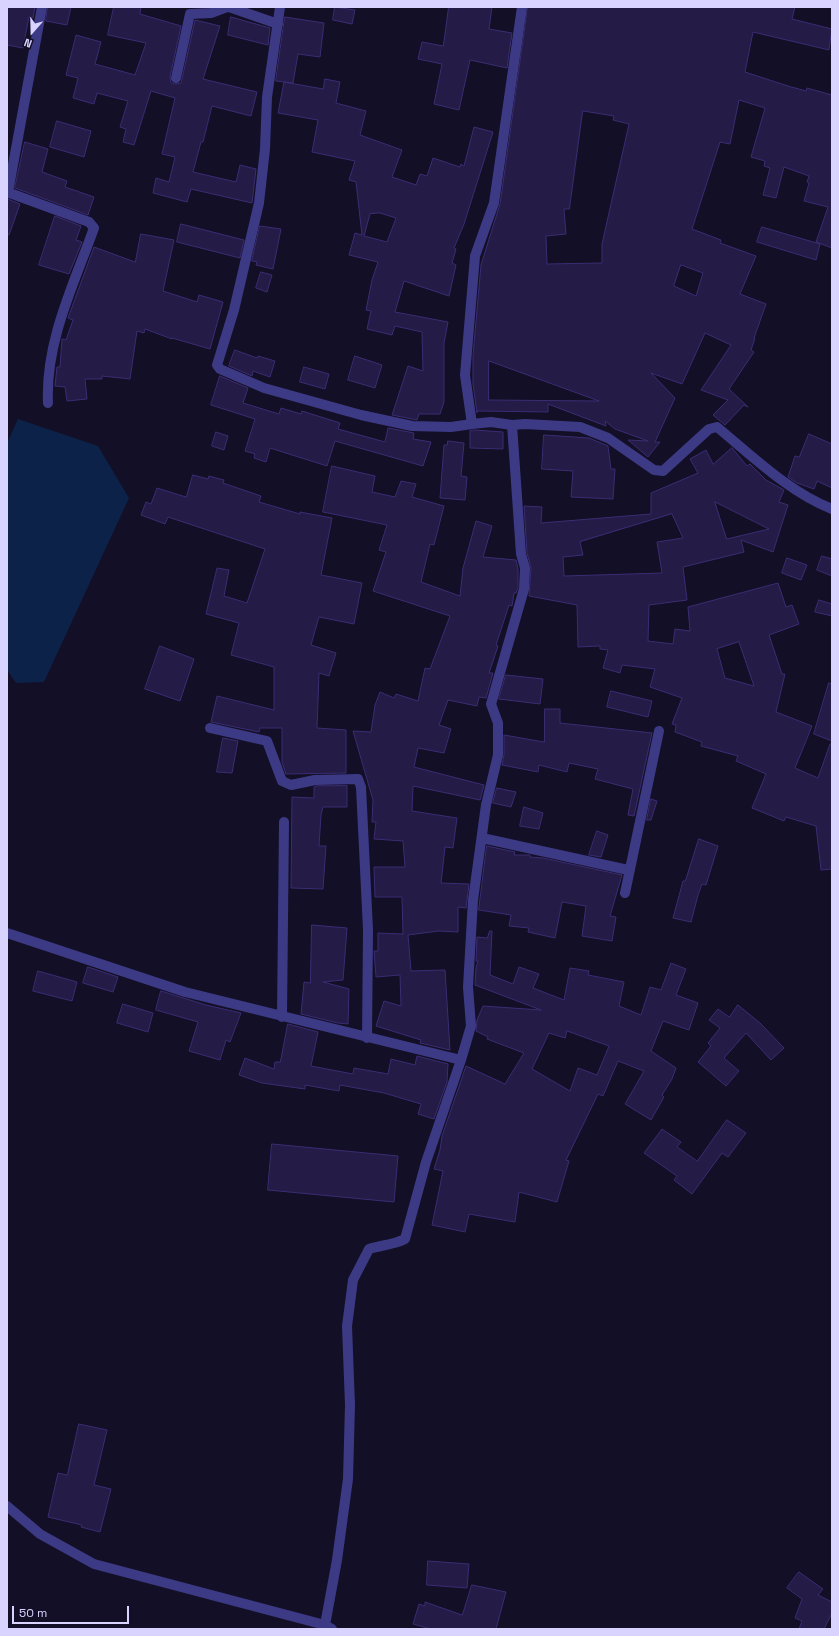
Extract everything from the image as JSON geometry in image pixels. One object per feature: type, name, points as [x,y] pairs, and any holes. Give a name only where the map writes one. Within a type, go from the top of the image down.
[{"type":"street","points":[[42,7],[7,192],[89,222],[94,228],[55,334],[48,403]]},
{"type":"street","points":[[176,78],[190,14],[211,13],[228,7],[278,24]]},
{"type":"street","points":[[280,7],[267,97],[266,148],[259,203],[236,302],[217,365],[220,369],[264,388],[361,415],[412,426],[451,427],[491,422],[512,425],[525,424],[580,427],[608,438],[654,470],[663,470],[709,429],[717,427],[777,476],[820,505],[832,509]]},
{"type":"street","points":[[472,424],[465,375],[475,256],[494,202],[522,7]]},
{"type":"street","points":[[7,1506],[40,1534],[94,1564],[328,1627],[348,1479],[350,1405],[347,1326],[353,1280],[369,1249],[381,1245],[396,1244],[405,1239],[426,1162],[471,1026],[468,987],[473,900],[486,805],[498,755],[498,723],[491,704],[524,589],[525,568],[521,554],[512,425]]},
{"type":"street","points":[[210,728],[267,741],[282,781],[291,785],[315,780],[358,779],[361,787],[367,880],[367,1038]]},
{"type":"street","points":[[625,893],[628,870],[659,731]]},
{"type":"street","points":[[282,1017],[284,822]]},
{"type":"street","points":[[482,838],[628,870]]},
{"type":"street","points":[[7,933],[185,992],[461,1060]]},
{"type":"water","points":[[18,419],[98,446],[129,498],[44,682],[16,683],[7,670],[7,443]]},
{"type":"building","points":[[7,7],[35,7],[33,18],[29,17],[23,48],[7,45]]},
{"type":"building","points":[[48,7],[71,7],[67,25],[46,21]]},
{"type":"building","points":[[114,7],[141,7],[140,14],[181,26],[170,77],[171,83],[175,84],[181,83],[195,20],[220,26],[203,79],[257,92],[251,116],[212,106],[203,142],[201,142],[193,172],[236,182],[240,165],[256,169],[252,203],[191,189],[187,202],[153,193],[156,178],[169,182],[175,157],[162,154],[175,98],[151,91],[134,145],[123,142],[126,129],[120,127],[128,101],[97,93],[94,104],[73,98],[78,78],[66,75],[76,35],[101,42],[95,64],[135,75],[146,43],[108,35]]},
{"type":"building","points":[[335,7],[355,10],[352,24],[333,20]]},
{"type":"building","points":[[449,7],[492,7],[489,29],[512,33],[507,68],[470,60],[459,110],[434,104],[442,64],[418,59],[422,42],[443,46]]},
{"type":"building","points":[[528,7],[795,7],[792,19],[832,29],[829,50],[753,32],[745,72],[806,91],[807,88],[832,95],[832,248],[816,242],[828,207],[804,201],[809,183],[807,182],[809,176],[784,167],[776,198],[763,195],[770,168],[764,166],[765,161],[751,157],[765,108],[739,100],[730,144],[720,142],[692,229],[721,240],[720,243],[756,256],[740,294],[766,304],[751,350],[754,352],[729,389],[748,407],[744,405],[725,425],[713,415],[728,400],[701,390],[731,345],[705,333],[682,384],[651,373],[675,398],[655,442],[660,442],[648,457],[628,440],[648,441],[615,429],[605,421],[606,426],[548,404],[548,412],[477,411],[477,413],[473,384],[473,355],[481,265],[500,204]],"holes":[[[583,111],[614,116],[613,120],[629,124],[602,244],[602,263],[547,264],[546,236],[566,234],[564,209],[569,209]],[[681,265],[703,273],[696,296],[674,286]],[[489,361],[599,401],[489,400]]]},
{"type":"building","points":[[231,17],[270,28],[268,45],[228,35]]},
{"type":"building","points":[[285,17],[324,23],[320,57],[298,54],[293,83],[276,81]]},
{"type":"building","points":[[325,79],[340,82],[336,103],[366,111],[360,135],[402,150],[392,177],[416,185],[420,174],[427,176],[433,158],[460,167],[461,164],[464,166],[474,127],[493,132],[464,224],[454,248],[456,249],[452,263],[456,265],[449,296],[404,281],[395,312],[448,322],[444,343],[444,402],[440,414],[419,414],[417,420],[392,415],[408,366],[423,371],[422,332],[395,326],[392,335],[367,329],[371,311],[366,310],[372,280],[378,262],[349,255],[355,233],[362,235],[356,182],[349,180],[355,161],[312,152],[318,120],[278,113],[284,82],[323,89]],"holes":[[[380,213],[396,218],[387,242],[364,236],[370,214]]]},
{"type":"building","points":[[57,121],[91,131],[84,157],[50,147]]},
{"type":"building","points":[[25,142],[48,149],[42,172],[67,181],[65,187],[94,197],[88,215],[15,188]]},
{"type":"building","points":[[8,199],[20,204],[9,235],[7,234]]},
{"type":"building","points":[[55,216],[81,226],[76,240],[82,242],[69,274],[39,265]]},
{"type":"building","points":[[181,224],[244,240],[240,258],[177,242]]},
{"type":"building","points":[[260,226],[281,229],[273,269],[256,265],[257,262],[252,261]]},
{"type":"building","points":[[762,227],[820,244],[816,260],[757,242]]},
{"type":"building","points":[[141,234],[174,240],[163,291],[197,302],[199,295],[223,302],[210,349],[172,339],[145,329],[144,333],[137,331],[130,379],[102,376],[102,379],[85,379],[87,399],[67,401],[65,387],[55,386],[57,367],[60,367],[62,339],[66,340],[73,320],[68,318],[94,247],[135,262]]},
{"type":"building","points":[[261,272],[272,275],[267,292],[256,288]]},
{"type":"building","points":[[235,350],[257,358],[258,356],[275,361],[270,377],[253,371],[252,376],[229,366]]},
{"type":"building","points":[[355,356],[382,365],[375,388],[348,380]]},
{"type":"building","points":[[304,367],[329,374],[325,389],[300,382]]},
{"type":"building","points":[[220,376],[248,388],[243,403],[279,414],[281,408],[301,414],[302,411],[340,423],[338,429],[385,442],[388,428],[414,433],[413,439],[431,442],[423,466],[335,441],[327,466],[270,448],[266,462],[254,458],[255,454],[245,451],[255,419],[211,405]]},
{"type":"building","points":[[470,431],[503,432],[503,449],[470,448]]},
{"type":"building","points":[[216,432],[228,436],[224,450],[212,446]]},
{"type":"building","points":[[809,434],[832,444],[832,488],[817,481],[814,489],[797,483],[788,477],[795,456],[799,457]]},
{"type":"building","points":[[544,435],[589,438],[608,446],[611,469],[615,469],[613,499],[571,497],[573,471],[542,469]]},
{"type":"building","points":[[448,441],[464,443],[461,476],[467,477],[465,500],[440,498],[444,445],[447,445]]},
{"type":"building","points":[[732,448],[747,466],[750,464],[766,480],[784,490],[779,502],[788,505],[773,552],[741,540],[744,552],[683,567],[687,600],[649,605],[648,641],[673,644],[675,629],[690,631],[688,607],[778,583],[786,607],[792,605],[799,624],[769,635],[782,674],[785,674],[776,712],[812,726],[795,768],[818,778],[830,744],[832,744],[832,869],[821,870],[816,826],[786,817],[784,821],[752,808],[766,774],[736,761],[738,756],[701,746],[702,742],[675,732],[676,725],[672,724],[682,698],[650,687],[655,669],[622,665],[620,673],[603,668],[608,650],[600,649],[600,646],[578,647],[577,605],[529,596],[531,568],[527,553],[524,506],[542,507],[541,523],[651,514],[651,493],[698,473],[690,459],[706,450],[713,464]],"holes":[[[715,502],[769,529],[727,539]],[[672,514],[683,538],[657,542],[662,573],[564,576],[563,557],[583,555],[580,542]],[[739,642],[754,686],[725,678],[717,649]]]},
{"type":"building","points":[[332,466],[375,476],[372,492],[395,497],[401,481],[416,484],[412,497],[444,506],[434,545],[430,544],[421,582],[460,596],[463,568],[476,521],[492,526],[483,557],[516,560],[518,569],[518,588],[516,593],[514,593],[512,606],[509,605],[496,645],[498,646],[489,673],[493,673],[486,698],[479,697],[477,706],[448,700],[439,725],[451,729],[444,753],[418,748],[414,767],[484,785],[480,800],[413,786],[412,811],[457,818],[453,848],[445,847],[441,883],[469,884],[466,908],[458,907],[458,932],[439,931],[408,935],[411,971],[445,970],[450,1050],[420,1043],[421,1040],[376,1026],[384,1001],[401,1006],[400,975],[376,977],[374,951],[378,951],[378,933],[403,934],[402,897],[375,897],[374,867],[405,867],[403,841],[374,839],[376,822],[372,822],[373,800],[353,731],[371,732],[375,705],[380,692],[394,698],[396,694],[418,701],[425,668],[430,669],[450,616],[373,591],[386,552],[379,550],[387,525],[323,512]]},
{"type":"building","points":[[193,475],[208,479],[209,476],[224,480],[223,483],[261,496],[259,502],[300,514],[300,512],[332,518],[321,575],[362,583],[354,624],[319,617],[311,645],[336,653],[329,676],[319,673],[317,728],[346,730],[346,773],[286,774],[282,762],[282,728],[260,728],[259,732],[211,722],[217,696],[274,710],[274,667],[231,655],[239,623],[206,614],[217,568],[229,570],[224,596],[247,603],[265,549],[168,517],[165,524],[141,515],[146,502],[151,504],[157,488],[186,497]]},
{"type":"building","points":[[822,556],[832,559],[832,576],[817,570]]},
{"type":"building","points":[[787,558],[807,565],[801,580],[782,573]]},
{"type":"building","points":[[819,600],[832,604],[832,616],[815,612]]},
{"type":"building","points":[[160,646],[194,659],[180,701],[145,689]]},
{"type":"building","points":[[506,675],[543,679],[540,704],[499,699]]},
{"type":"building","points":[[829,683],[832,684],[832,741],[814,734]]},
{"type":"building","points":[[611,691],[652,701],[648,717],[607,707]]},
{"type":"building","points":[[545,709],[560,709],[560,723],[652,733],[634,816],[628,815],[633,789],[595,779],[598,769],[569,763],[567,772],[539,765],[538,772],[502,765],[504,755],[504,735],[544,742]]},
{"type":"building","points":[[223,738],[238,741],[232,773],[217,772]]},
{"type":"building","points":[[316,786],[347,786],[347,807],[323,807],[321,815],[319,846],[326,846],[323,889],[291,888],[292,797],[314,798],[314,787]]},
{"type":"building","points":[[497,788],[516,792],[511,807],[493,803]]},
{"type":"building","points":[[651,799],[657,801],[651,820],[647,820]]},
{"type":"building","points":[[524,807],[543,813],[539,829],[520,826]]},
{"type":"building","points":[[597,831],[608,835],[601,857],[589,855]]},
{"type":"building","points":[[699,839],[718,846],[706,885],[702,884],[698,895],[691,922],[673,918],[683,881],[685,881]]},
{"type":"building","points":[[487,846],[515,852],[514,855],[530,855],[530,857],[543,858],[622,875],[610,916],[616,917],[612,941],[582,936],[586,906],[562,902],[555,938],[528,932],[529,928],[509,926],[511,915],[479,910]]},
{"type":"building","points":[[312,925],[347,928],[343,980],[323,982],[349,989],[348,1024],[301,1014],[304,982],[310,983]]},
{"type":"building","points":[[490,931],[492,931],[490,975],[513,984],[519,967],[539,974],[533,988],[564,1000],[570,968],[589,971],[588,975],[624,982],[619,1006],[641,1015],[650,987],[661,990],[671,963],[686,969],[676,995],[698,1003],[689,1030],[663,1021],[651,1051],[676,1068],[672,1079],[662,1095],[664,1097],[651,1120],[625,1104],[644,1071],[618,1061],[603,1096],[598,1094],[566,1160],[569,1161],[557,1202],[519,1192],[515,1222],[469,1214],[465,1232],[432,1225],[443,1171],[434,1169],[440,1150],[442,1136],[466,1066],[505,1084],[524,1053],[487,1039],[488,1037],[476,1031],[477,1020],[483,1006],[541,1010],[475,985],[478,961],[476,961],[477,937],[487,938]],"holes":[[[567,1031],[609,1046],[597,1075],[578,1068],[570,1091],[532,1069],[549,1033],[565,1038]]]},
{"type":"building","points":[[88,967],[118,977],[113,992],[83,983]]},
{"type":"building","points":[[38,971],[77,982],[72,1001],[33,991]]},
{"type":"building","points":[[161,991],[206,1005],[241,1013],[230,1042],[226,1040],[220,1060],[189,1051],[198,1022],[156,1010]]},
{"type":"building","points":[[123,1004],[153,1013],[148,1032],[117,1023]]},
{"type":"building","points":[[738,1005],[760,1023],[784,1048],[771,1060],[746,1033],[724,1058],[739,1071],[726,1086],[698,1062],[711,1046],[708,1043],[720,1028],[709,1020],[718,1009],[729,1017]]},
{"type":"building","points":[[288,1024],[318,1032],[311,1066],[353,1074],[354,1068],[388,1074],[391,1059],[415,1065],[417,1056],[448,1064],[447,1082],[434,1119],[418,1114],[421,1104],[384,1093],[340,1085],[339,1091],[305,1085],[305,1089],[262,1083],[239,1075],[245,1058],[274,1069],[275,1062],[280,1062]]},
{"type":"building","points":[[727,1120],[746,1133],[728,1157],[722,1153],[692,1194],[674,1180],[677,1176],[644,1153],[662,1129],[681,1142],[677,1147],[697,1161]]},
{"type":"building","points":[[272,1144],[398,1156],[394,1202],[268,1190]]},
{"type":"building","points":[[79,1424],[107,1430],[94,1485],[111,1489],[100,1532],[81,1527],[82,1525],[48,1517],[58,1473],[67,1475]]},
{"type":"building","points":[[428,1561],[469,1564],[467,1588],[427,1585]]},
{"type":"building","points":[[799,1572],[823,1589],[818,1595],[832,1602],[832,1613],[824,1629],[799,1629],[802,1621],[795,1618],[802,1599],[787,1588]]},
{"type":"building","points":[[472,1585],[506,1592],[496,1629],[431,1629],[413,1624],[419,1604],[425,1606],[425,1602],[462,1615]]}]
